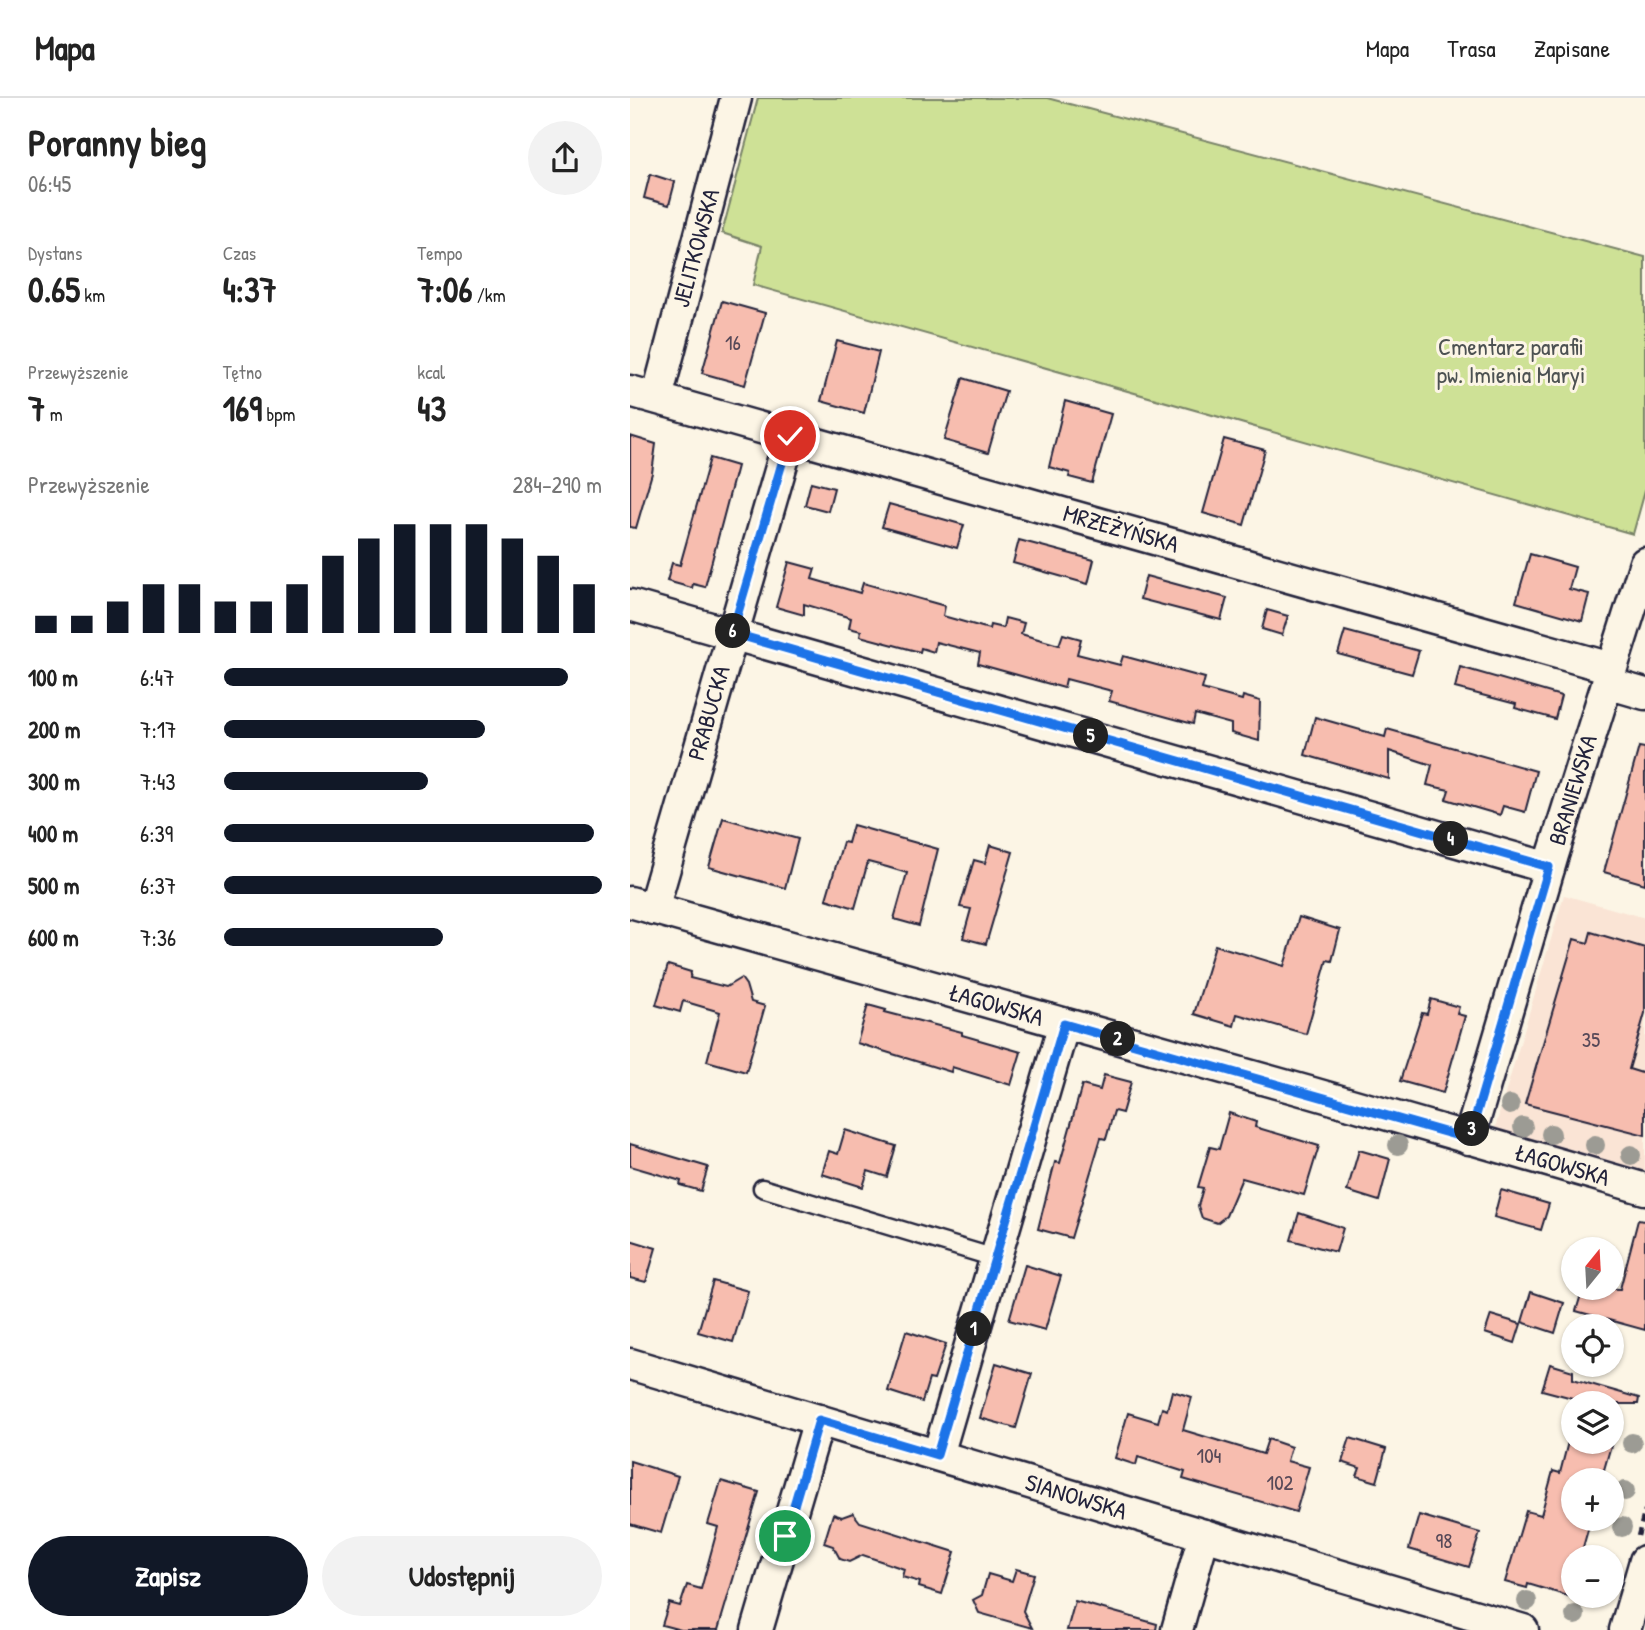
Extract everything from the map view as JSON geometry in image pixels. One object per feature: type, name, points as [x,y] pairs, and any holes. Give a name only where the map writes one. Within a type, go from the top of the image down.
[{"type":"street","name":"JELITKOWSKA","points":[[643,394],[736,98]]},
{"type":"street","name":"MRZEŻYŃSKA","points":[[643,394],[1609,675],[1645,694]]},
{"type":"street","name":"PRABUCKA","points":[[641,906],[732,633],[790,436]]},
{"type":"street","name":"BRANIEWSKA","points":[[1469,1139],[1549,867],[1645,562]]},
{"type":"street","points":[[630,605],[1549,867]]},
{"type":"street","name":"ŁAGOWSKA","points":[[641,906],[1645,1189]]},
{"type":"street","points":[[937,1455],[1064,1024]]},
{"type":"street","name":"SIANOWSKA","points":[[630,1364],[1522,1630]]},
{"type":"street","points":[[757,1630],[819,1420]]},
{"type":"street","points":[[1177,1630],[1204,1535]]},
{"type":"street","points":[[1625,1630],[1645,1562]]},
{"type":"lane","points":[[762,1188],[995,1258]]},
{"type":"shaded area","points":[[1564,895],[1645,918],[1645,1171],[1495,1128]]},
{"type":"green space","name":"Cmentarz parafii pw. Imienia Maryi","points":[[758,98],[1047,98],[1645,257],[1645,491],[1633,534],[753,285],[762,246],[722,233]]},
{"type":"building","points":[[650,174],[675,182],[669,205],[644,198]]},
{"type":"building","points":[[722,301],[765,313],[745,385],[702,373]]},
{"type":"building","points":[[837,341],[879,352],[864,413],[821,401]]},
{"type":"building","points":[[963,378],[1006,391],[988,453],[944,440]]},
{"type":"building","points":[[1065,401],[1111,414],[1092,483],[1069,477],[1070,473],[1049,467]]},
{"type":"building","points":[[630,436],[656,444],[652,473],[636,528],[630,527]]},
{"type":"building","points":[[1224,439],[1265,450],[1244,525],[1203,513]]},
{"type":"building","points":[[710,458],[737,466],[705,587],[693,584],[692,588],[667,581],[672,563],[680,565]]},
{"type":"building","points":[[811,482],[834,488],[828,511],[805,505]]},
{"type":"building","points":[[889,504],[964,525],[957,548],[882,527]]},
{"type":"building","points":[[1019,540],[1094,560],[1088,584],[1013,563]]},
{"type":"building","points":[[1530,554],[1575,567],[1569,589],[1589,594],[1582,621],[1516,602]]},
{"type":"building","points":[[789,562],[815,569],[812,579],[860,593],[863,583],[945,606],[943,616],[989,629],[990,625],[1003,628],[1005,618],[1024,623],[1021,634],[1059,645],[1063,634],[1081,639],[1077,654],[1120,665],[1123,656],[1205,678],[1202,689],[1242,700],[1243,696],[1260,701],[1259,741],[1231,733],[1231,724],[1195,714],[1193,724],[1109,701],[1112,691],[1066,679],[1064,688],[978,664],[980,653],[936,642],[934,652],[921,648],[920,652],[860,636],[861,631],[849,628],[851,618],[804,604],[804,615],[776,607]]},
{"type":"building","points":[[1146,576],[1227,598],[1221,620],[1140,599]]},
{"type":"building","points":[[1267,610],[1288,616],[1282,635],[1262,629]]},
{"type":"building","points":[[1345,631],[1419,651],[1412,674],[1338,654]]},
{"type":"building","points":[[1460,667],[1561,696],[1555,719],[1515,708],[1516,704],[1455,688]]},
{"type":"building","points":[[1315,717],[1385,737],[1387,729],[1536,771],[1525,812],[1503,806],[1500,815],[1446,799],[1449,790],[1427,785],[1432,765],[1389,751],[1389,779],[1305,755]]},
{"type":"building","points":[[1639,747],[1645,748],[1645,884],[1604,872]]},
{"type":"building","points":[[723,818],[798,839],[785,888],[709,867]]},
{"type":"building","points":[[853,825],[938,849],[919,926],[894,919],[907,873],[887,867],[868,862],[855,908],[826,899],[843,842],[848,843]]},
{"type":"building","points":[[990,845],[1013,852],[986,944],[963,938],[971,909],[960,907],[974,860],[985,863]]},
{"type":"building","points":[[1299,917],[1340,930],[1332,961],[1327,960],[1306,1034],[1237,1014],[1234,1026],[1194,1014],[1215,945],[1284,966]]},
{"type":"building","points":[[1591,932],[1645,948],[1645,1013],[1629,1069],[1645,1074],[1645,1135],[1525,1104],[1574,939],[1588,943]]},
{"type":"building","points":[[668,965],[691,972],[690,978],[726,987],[741,978],[751,1002],[765,1006],[746,1072],[707,1061],[720,1012],[683,1001],[680,1012],[656,1005]]},
{"type":"building","points":[[1431,999],[1459,1007],[1457,1014],[1465,1016],[1443,1093],[1400,1081],[1422,1013],[1427,1014]]},
{"type":"building","points":[[868,1005],[1021,1052],[1011,1085],[952,1067],[951,1072],[857,1043]]},
{"type":"building","points":[[1104,1075],[1131,1082],[1122,1113],[1114,1111],[1106,1139],[1101,1138],[1071,1238],[1038,1229],[1055,1162],[1060,1163],[1082,1085],[1100,1090]]},
{"type":"building","points":[[1229,1113],[1256,1122],[1255,1127],[1319,1146],[1304,1195],[1242,1178],[1226,1216],[1217,1223],[1202,1218],[1198,1206],[1203,1188],[1198,1187],[1210,1147],[1219,1149]]},
{"type":"building","points":[[845,1130],[896,1146],[887,1177],[868,1171],[863,1187],[822,1174],[829,1151],[838,1154]]},
{"type":"building","points":[[630,1144],[708,1167],[701,1191],[680,1185],[681,1181],[630,1166]]},
{"type":"building","points":[[1359,1150],[1390,1159],[1379,1201],[1347,1191]]},
{"type":"building","points":[[1501,1190],[1549,1204],[1541,1230],[1494,1217]]},
{"type":"building","points":[[1299,1213],[1343,1228],[1336,1252],[1291,1240]]},
{"type":"building","points":[[1638,1220],[1645,1221],[1645,1330],[1624,1324],[1624,1314],[1587,1314],[1576,1311],[1579,1300],[1624,1300],[1624,1274]]},
{"type":"building","points":[[630,1240],[656,1248],[646,1282],[630,1278]]},
{"type":"building","points":[[1025,1265],[1061,1276],[1045,1330],[1009,1320]]},
{"type":"building","points":[[713,1281],[748,1291],[733,1342],[698,1332]]},
{"type":"building","points":[[1531,1292],[1564,1303],[1555,1333],[1522,1322]]},
{"type":"building","points":[[1491,1315],[1521,1324],[1515,1343],[1485,1333]]},
{"type":"building","points":[[906,1331],[946,1344],[934,1380],[929,1379],[922,1402],[888,1391]]},
{"type":"building","points":[[996,1363],[1032,1374],[1016,1428],[980,1418]]},
{"type":"building","points":[[1550,1364],[1561,1367],[1561,1377],[1573,1377],[1615,1391],[1561,1391],[1561,1395],[1542,1390]]},
{"type":"building","points":[[1172,1391],[1192,1397],[1183,1430],[1263,1454],[1268,1439],[1291,1447],[1287,1461],[1309,1467],[1296,1512],[1183,1479],[1185,1472],[1138,1457],[1136,1465],[1115,1458],[1128,1413],[1158,1422],[1162,1408],[1167,1410]]},
{"type":"building","points":[[1624,1394],[1639,1398],[1638,1404],[1624,1404]]},
{"type":"building","points":[[1350,1438],[1386,1449],[1377,1482],[1357,1476],[1360,1468],[1342,1462]]},
{"type":"building","points":[[1565,1454],[1609,1454],[1604,1468],[1561,1468]]},
{"type":"building","points":[[630,1461],[678,1476],[661,1533],[630,1524]]},
{"type":"building","points":[[1561,1469],[1561,1531],[1588,1531],[1584,1545],[1561,1545],[1561,1594],[1528,1584],[1527,1588],[1505,1582],[1526,1511],[1541,1515],[1553,1471],[1560,1473]]},
{"type":"building","points":[[721,1481],[759,1492],[718,1630],[681,1630],[662,1625],[669,1603],[680,1606],[687,1585],[701,1589],[718,1527],[708,1524]]},
{"type":"building","points":[[853,1513],[860,1522],[955,1552],[942,1594],[919,1587],[920,1582],[902,1577],[904,1569],[863,1555],[849,1562],[840,1559],[833,1546],[824,1543],[833,1514],[842,1517]]},
{"type":"building","points":[[1419,1515],[1480,1533],[1469,1567],[1409,1549]]},
{"type":"building","points":[[1016,1569],[1034,1574],[1023,1611],[1032,1628],[979,1613],[973,1600],[982,1595],[988,1574],[1012,1581]]},
{"type":"building","points":[[1075,1601],[1157,1624],[1156,1630],[1067,1630]]},
{"type":"route","points":[[785,1536],[819,1420],[937,1455],[1064,1024],[1469,1139],[1549,867],[732,633],[790,436]]}]
